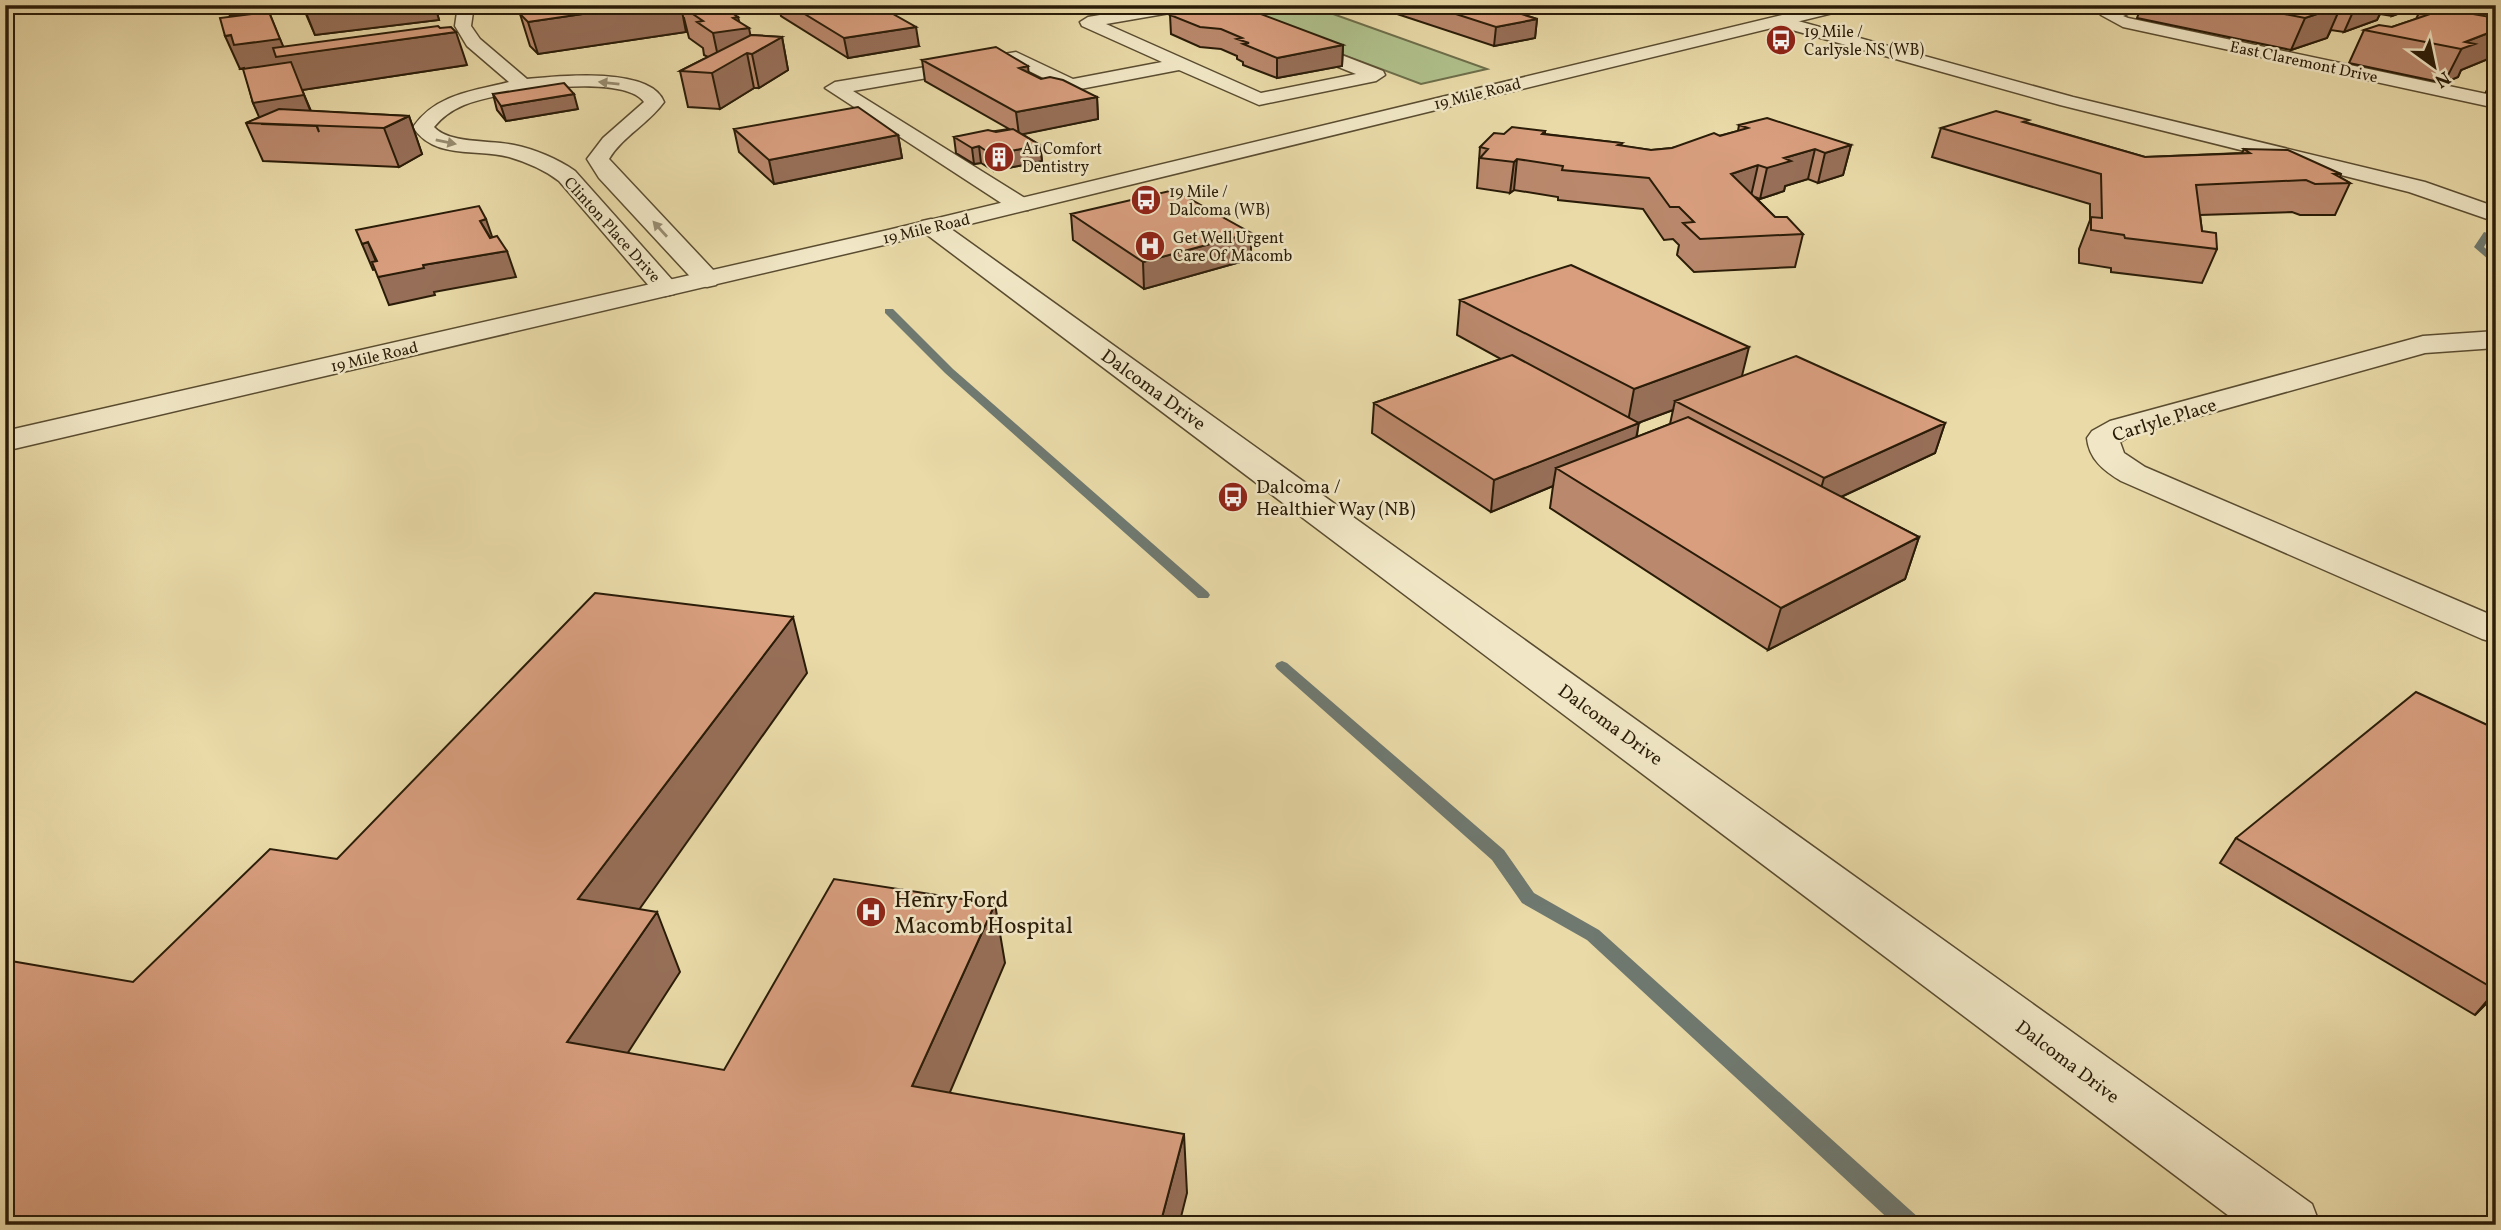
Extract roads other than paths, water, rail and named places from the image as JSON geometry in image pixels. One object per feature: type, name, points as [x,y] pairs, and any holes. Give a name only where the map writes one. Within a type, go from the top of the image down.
[{"type":"street","points":[[466,5],[463,26],[473,41],[517,79],[519,82],[515,86]]},
{"type":"street","points":[[1189,5],[1088,22],[1259,99],[1377,75],[1197,5]]},
{"type":"street","name":"19 Mile Road","points":[[5,441],[1020,205],[1846,5]]},
{"type":"street","name":"East Claremont Drive","points":[[2140,5],[2109,15],[2112,18],[2496,102]]},
{"type":"street","points":[[1806,15],[1867,33],[1920,58]]},
{"type":"street","points":[[1780,21],[2067,101],[2417,187],[2496,215]]},
{"type":"street","points":[[2307,61],[2333,52]]},
{"type":"street","points":[[1020,205],[835,88],[1016,57],[1070,85],[1182,64]]},
{"type":"street","name":"Clinton Place Drive","points":[[665,288],[567,176],[556,168],[512,151],[440,142],[430,138],[423,127],[426,120],[453,104],[515,86],[551,81],[614,83],[637,88],[652,96],[654,102],[649,111],[615,136],[597,159],[707,279]]},
{"type":"street","points":[[2417,187],[2496,191]]},
{"type":"street","name":"Dalcoma Drive","points":[[931,226],[2290,1225]]},
{"type":"street","name":"Carlyle Place","points":[[2496,339],[2423,345],[2121,428],[2103,438],[2103,449],[2113,462],[2133,474],[2496,631]]},
{"type":"waterway","points":[[2487,234],[2479,247],[2496,263]]},
{"type":"waterway","points":[[889,311],[949,371],[1203,595]]},
{"type":"waterway","points":[[1282,666],[1498,855],[1528,898],[1593,935],[1911,1225]]},
{"type":"place","name":"19 Mile / Carlysle NS (WB)","points":[[1781,40]]},
{"type":"place","name":"A1 Comfort Dentistry","points":[[999,157]]},
{"type":"place","name":"19 Mile / Dalcoma (WB)","points":[[1146,200]]},
{"type":"place","name":"Get Well Urgent Care Of Macomb","points":[[1150,246]]},
{"type":"place","name":"Dalcoma / Healthier Way (NB)","points":[[1233,497]]},
{"type":"place","name":"Henry Ford Macomb Hospital","points":[[871,912]]}]
